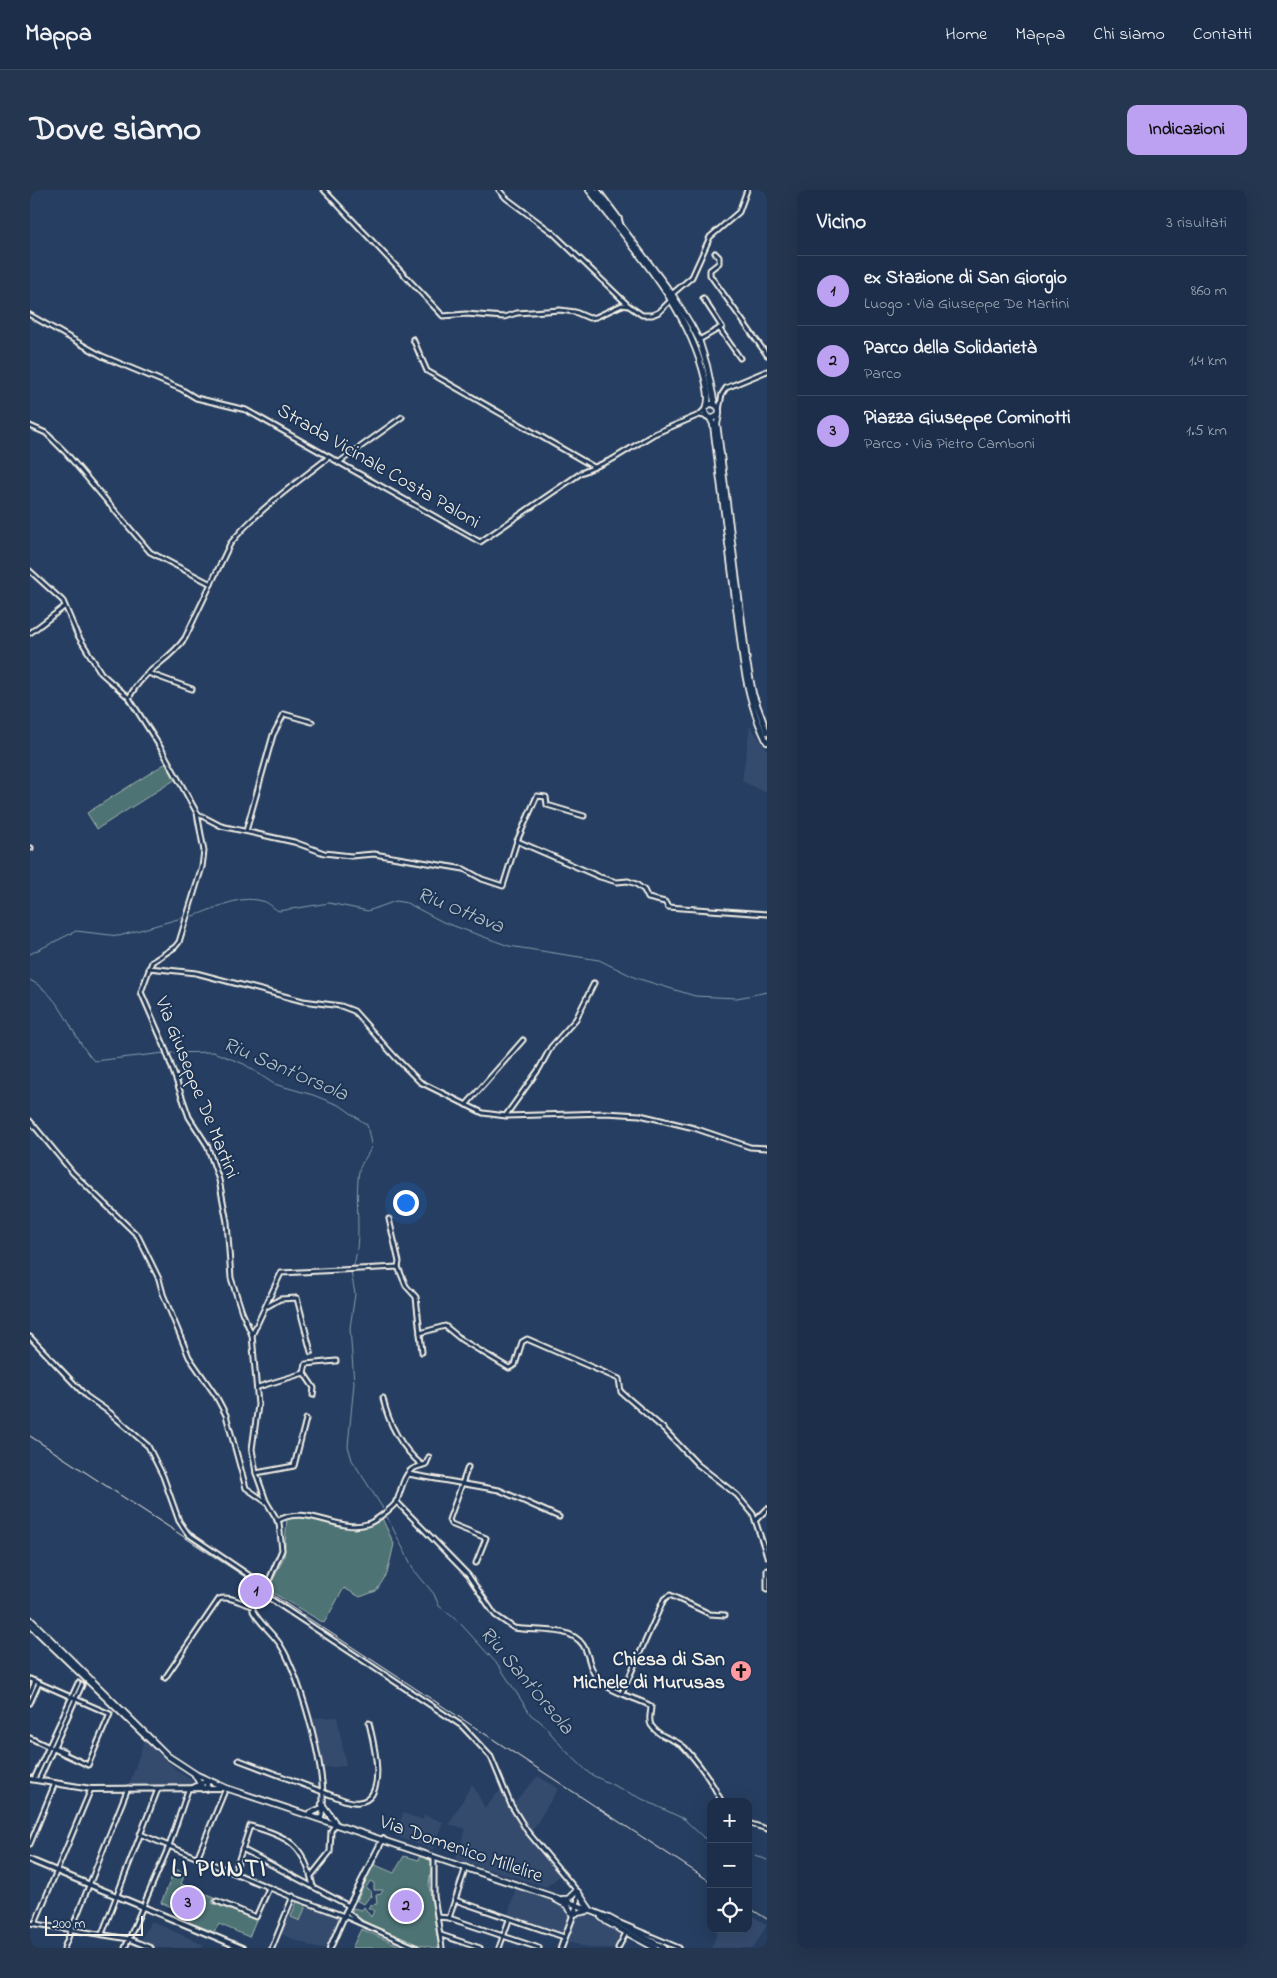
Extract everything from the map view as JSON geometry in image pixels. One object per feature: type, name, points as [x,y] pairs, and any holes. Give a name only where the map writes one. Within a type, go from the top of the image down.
[{"type":"main road","points":[[589,190],[672,297],[694,343],[709,397],[706,407],[713,424],[744,671],[756,721],[767,742]]},
{"type":"main road","points":[[594,190],[672,297],[700,340],[715,404],[719,412],[717,424],[747,662],[753,694],[767,732]]},
{"type":"main road","points":[[706,407],[715,404]]},
{"type":"main road","points":[[709,418],[719,412]]},
{"type":"main road","points":[[30,1619],[161,1749]]},
{"type":"main road","points":[[30,1625],[151,1742],[161,1749]]},
{"type":"main road","name":"Via Domenico Millelire","points":[[161,1749],[195,1773],[226,1788],[322,1818],[577,1904],[600,1916]]},
{"type":"main road","points":[[195,1773],[199,1785],[205,1789]]},
{"type":"main road","points":[[308,1814],[322,1806],[338,1824]]},
{"type":"main road","points":[[562,1899],[568,1898],[577,1891],[592,1912]]},
{"type":"main road","points":[[546,1894],[568,1906],[572,1914],[580,1910],[592,1912]]},
{"type":"main road","points":[[600,1916],[664,1948]]},
{"type":"main road","points":[[600,1916],[655,1948]]},
{"type":"street","points":[[324,190],[443,316],[466,314],[504,317],[517,313],[560,310],[596,317],[622,305],[629,306]]},
{"type":"street","points":[[499,190],[506,198],[553,233],[629,306],[642,315],[652,315],[659,312],[692,277],[710,237],[739,212],[747,190]]},
{"type":"street","points":[[598,190],[619,218],[622,228]]},
{"type":"street","points":[[715,253],[719,257],[719,263],[710,270],[710,275],[767,355]]},
{"type":"street","points":[[700,340],[722,327],[703,298]]},
{"type":"street","name":"Strada Vicinale Costa Paloni","points":[[30,315],[102,356],[181,389],[196,398],[246,410],[480,542],[538,501],[594,467],[613,459],[654,434],[699,415],[706,407]]},
{"type":"street","points":[[719,328],[740,358]]},
{"type":"street","points":[[413,339],[426,371],[594,467]]},
{"type":"street","points":[[719,412],[722,394],[726,388],[767,371]]},
{"type":"street","points":[[699,415],[709,418]]},
{"type":"street","points":[[338,462],[402,417]]},
{"type":"street","points":[[30,426],[46,434],[66,453],[150,552],[211,584]]},
{"type":"street","points":[[129,698],[136,684],[180,646],[230,544],[244,526],[329,457]]},
{"type":"street","points":[[30,571],[63,601],[77,634],[101,673],[129,698],[162,750],[197,813],[204,851],[202,867],[190,910],[175,947],[152,962],[149,968],[196,973],[297,999],[341,1006],[354,1011],[420,1082],[483,1113],[506,1116],[605,1113],[640,1114],[694,1128],[750,1147],[767,1148]]},
{"type":"street","points":[[30,633],[64,607]]},
{"type":"street","points":[[147,673],[192,689]]},
{"type":"street","points":[[246,831],[270,744],[284,714],[312,722]]},
{"type":"street","points":[[197,813],[212,822],[294,842],[324,853],[351,856],[374,854],[464,869],[482,879],[503,886],[517,841],[538,796],[546,797],[547,805],[584,816]]},
{"type":"street","points":[[517,841],[600,876],[617,882],[628,881],[636,884],[644,890],[648,898],[665,902],[668,907],[767,914]]},
{"type":"street","name":"Via Giuseppe De Martini","points":[[149,968],[141,992],[164,1045],[189,1117],[207,1145],[219,1180],[227,1222],[232,1278],[242,1312],[252,1335],[258,1387],[258,1405],[252,1449],[256,1472],[267,1502],[277,1521],[282,1550],[253,1606]]},
{"type":"street","points":[[506,1116],[539,1069],[551,1047],[576,1019],[594,983]]},
{"type":"street","points":[[466,1105],[523,1040]]},
{"type":"street","points":[[30,1121],[73,1173],[138,1236],[159,1279],[163,1294],[189,1356],[216,1396],[226,1415],[246,1488],[267,1502]]},
{"type":"street","points":[[389,1219],[399,1262],[398,1267],[406,1286],[416,1297],[422,1352]]},
{"type":"street","points":[[252,1335],[267,1307],[281,1273],[398,1267]]},
{"type":"street","points":[[267,1307],[280,1299],[297,1298],[311,1352]]},
{"type":"street","points":[[420,1333],[445,1326],[462,1340],[509,1368],[515,1365],[522,1342],[527,1339],[619,1378],[621,1392],[664,1429],[697,1464],[737,1495],[756,1520],[767,1556]]},
{"type":"street","points":[[30,1337],[86,1396],[109,1412],[148,1446],[163,1476],[179,1521],[188,1534],[265,1586]]},
{"type":"street","points":[[313,1395],[314,1388],[304,1373],[306,1364],[336,1361]]},
{"type":"street","points":[[258,1387],[304,1373]]},
{"type":"street","points":[[384,1398],[389,1420],[412,1457],[422,1465]]},
{"type":"street","points":[[256,1472],[294,1466],[306,1419]]},
{"type":"street","points":[[277,1521],[285,1516],[300,1515],[342,1525],[358,1526],[370,1523],[392,1506],[408,1474],[412,1469],[422,1465],[429,1457]]},
{"type":"street","points":[[468,1467],[449,1520],[451,1524],[486,1538],[476,1564]]},
{"type":"street","points":[[408,1474],[499,1490],[559,1517]]},
{"type":"street","points":[[396,1501],[468,1575],[495,1615],[514,1628],[573,1635],[583,1645],[593,1672],[599,1680],[651,1706],[649,1720],[656,1732],[684,1747],[708,1777],[720,1798]]},
{"type":"street","points":[[756,1520],[767,1509]]},
{"type":"street","points":[[767,1570],[767,1588]]},
{"type":"street","points":[[260,1592],[462,1726],[491,1757],[511,1805],[528,1831],[577,1891],[577,1904],[561,1948]]},
{"type":"street","points":[[622,1693],[664,1599],[670,1595],[710,1614],[725,1616]]},
{"type":"street","points":[[165,1678],[219,1599],[226,1597],[241,1604],[253,1606],[257,1618],[282,1646],[313,1726],[322,1791],[322,1818]]},
{"type":"street","points":[[30,1679],[110,1714],[88,1764],[30,1737]]},
{"type":"street","points":[[30,1693],[37,1682]]},
{"type":"street","points":[[30,1703],[37,1682]]},
{"type":"street","points":[[39,1780],[80,1684]]},
{"type":"street","points":[[74,1698],[32,1779],[91,1789],[188,1790],[226,1788],[197,1858]]},
{"type":"street","points":[[239,1760],[344,1800],[361,1802],[371,1796],[376,1784],[377,1764],[369,1723]]},
{"type":"street","points":[[125,1948],[169,1846],[188,1790],[208,1780]]},
{"type":"street","points":[[205,1789],[208,1780]]},
{"type":"street","points":[[30,1844],[55,1783]]},
{"type":"street","points":[[64,1948],[129,1788]]},
{"type":"street","points":[[35,1923],[91,1789]]},
{"type":"street","points":[[102,1934],[158,1789]]},
{"type":"street","points":[[310,1876],[330,1852],[331,1831],[338,1824]]},
{"type":"street","points":[[752,1824],[767,1828]]},
{"type":"street","points":[[235,1872],[250,1826],[290,1840],[301,1852],[313,1886]]},
{"type":"street","points":[[140,1834],[235,1872],[269,1888],[344,1916],[363,1926],[417,1948]]},
{"type":"street","points":[[330,1948],[346,1911],[383,1840]]},
{"type":"street","points":[[242,1849],[349,1906]]},
{"type":"street","points":[[434,1857],[432,1878],[442,1948]]},
{"type":"street","points":[[30,1860],[115,1897],[242,1948]]},
{"type":"street","points":[[449,1918],[466,1868]]},
{"type":"street","points":[[218,1901],[256,1917],[269,1888]]},
{"type":"street","points":[[272,1948],[293,1896]]},
{"type":"street","points":[[455,1900],[509,1920],[564,1937]]},
{"type":"street","points":[[346,1911],[363,1926]]},
{"type":"street","points":[[438,1917],[449,1918],[539,1948]]},
{"type":"street","points":[[499,1948],[509,1920]]},
{"type":"street","points":[[619,1924],[621,1922],[679,1948]]},
{"type":"street","points":[[30,1923],[129,1939],[151,1948]]},
{"type":"street","points":[[618,1948],[627,1932]]},
{"type":"street","points":[[440,1935],[480,1948]]},
{"type":"shaded area","points":[[750,726],[767,750],[767,793],[742,781]]},
{"type":"shaded area","points":[[337,1717],[346,1766],[320,1768],[313,1718]]},
{"type":"shaded area","points":[[144,1741],[179,1772],[194,1782],[192,1788],[129,1786]]},
{"type":"shaded area","points":[[538,1776],[558,1789],[530,1834],[562,1874],[546,1887],[455,1859],[466,1829],[449,1824],[472,1784],[485,1808],[502,1788],[511,1806]]},
{"type":"shaded area","points":[[403,1813],[423,1820],[424,1815],[443,1822],[433,1850],[395,1836]]},
{"type":"shaded area","points":[[516,1887],[595,1918],[623,1934],[614,1948],[590,1948],[562,1940],[564,1936],[507,1918]]},
{"type":"shaded area","points":[[296,1900],[340,1917],[326,1948],[316,1948],[281,1934]]},
{"type":"shaded area","points":[[752,1916],[767,1925],[753,1948],[711,1948],[717,1933],[752,1933]]},
{"type":"shaded area","points":[[151,1921],[204,1945],[202,1948],[158,1948],[141,1941]]},
{"type":"green space","points":[[166,763],[176,779],[97,829],[87,813]]},
{"type":"green space","points":[[381,1516],[394,1544],[387,1574],[376,1591],[360,1597],[344,1588],[324,1623],[268,1590],[284,1557],[287,1517],[327,1520],[354,1529]]},
{"type":"green space","points":[[404,1856],[419,1860],[420,1856],[432,1861],[429,1885],[439,1948],[406,1941],[393,1936],[369,1924],[352,1912],[353,1908],[362,1910],[364,1907],[371,1917],[374,1911],[368,1908],[370,1905],[377,1904],[376,1895],[381,1894],[383,1890],[374,1890],[374,1883],[370,1881],[366,1888],[371,1891],[372,1897],[370,1896],[364,1904],[357,1901],[373,1864],[394,1873]]},
{"type":"green space","points":[[175,1869],[185,1873],[181,1884],[214,1897],[212,1903],[256,1920],[249,1937],[219,1924],[214,1932],[189,1922],[191,1915],[180,1910],[181,1905],[177,1904],[175,1908],[161,1903]]},
{"type":"green space","points":[[297,1901],[306,1905],[300,1921],[291,1917]]},
{"type":"green space","points":[[361,1929],[405,1948],[352,1948]]},
{"type":"waterway","name":"Riu Ottava","points":[[189,917],[234,901],[252,899],[269,904],[279,911],[329,903],[368,911],[396,901],[407,903],[443,922],[509,946],[599,960],[636,978],[695,996],[737,998],[767,992]]},
{"type":"waterway","name":"Riu Ottava","points":[[30,954],[76,931],[119,936],[185,917]]},
{"type":"waterway","name":"Riu Sant'Orsola","points":[[30,980],[42,988],[59,1007],[94,1061],[165,1053]]},
{"type":"waterway","name":"Riu Sant'Orsola","points":[[169,1053],[213,1052],[244,1064],[274,1084],[313,1095],[341,1106],[367,1125],[371,1144]]},
{"type":"waterway","name":"Riu Sant'Orsola","points":[[353,1268],[358,1232],[357,1195],[359,1171],[371,1147]]},
{"type":"waterway","name":"Riu Sant'Orsola","points":[[351,1272],[355,1294],[350,1328],[354,1383],[348,1446],[352,1460],[384,1510]]},
{"type":"waterway","name":"Riu Sant'Orsola","points":[[385,1513],[414,1570],[434,1594],[439,1606],[459,1622],[499,1666],[531,1715],[541,1722],[565,1750],[590,1774],[684,1819],[707,1839]]},
{"type":"waterway","name":"Riu Sant'Orsola","points":[[755,1855],[767,1860]]},
{"type":"railway","points":[[30,1436],[707,1879]]},
{"type":"railway","points":[[752,1910],[767,1919]]},
{"type":"place","name":"ex Stazione di San Giorgio","points":[[256,1591]]},
{"type":"place","name":"Chiesa di San Michele di Murusas","points":[[741,1671]]},
{"type":"place","name":"Piazza Giuseppe Cominotti","points":[[188,1903]]},
{"type":"place","name":"Parco della Solidarietà","points":[[406,1906]]},
{"type":"district","name":"LI PUNTI","points":[[219,1870]]}]
